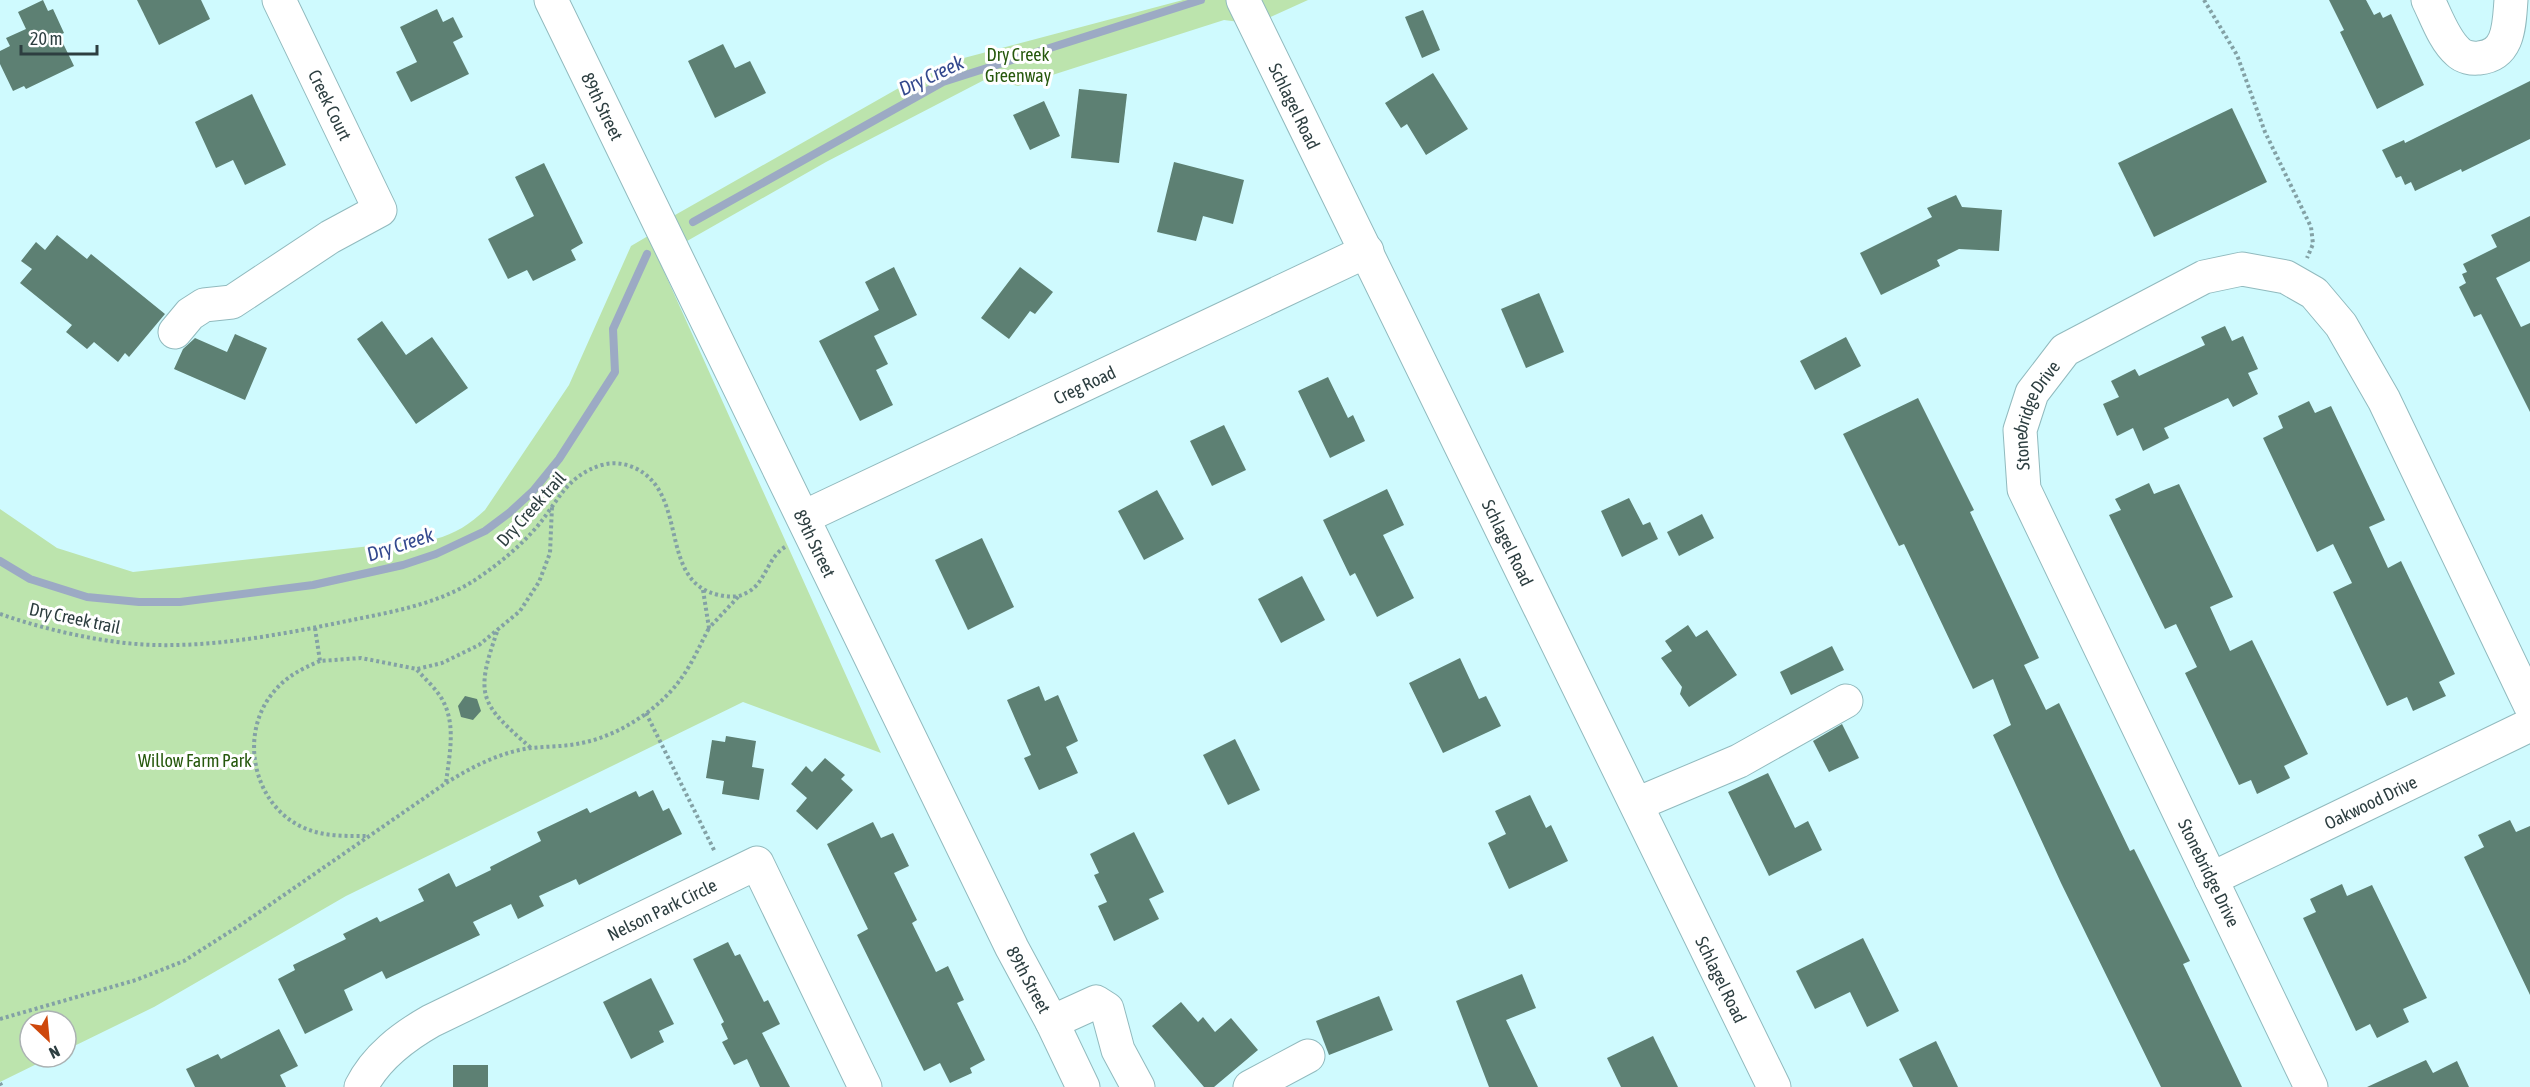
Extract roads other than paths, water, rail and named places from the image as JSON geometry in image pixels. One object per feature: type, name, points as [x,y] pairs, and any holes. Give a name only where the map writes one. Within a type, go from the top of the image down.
[{"type":"street","name":"Creek Court","points":[[175,332],[190,314],[204,305],[232,302],[330,237],[380,210],[279,0]]},
{"type":"street","name":"89th Street","points":[[551,0],[998,919],[1083,1087]]},
{"type":"street","name":"Schlagel Road","points":[[1243,0],[1774,1087]]},
{"type":"street","points":[[2428,0],[2455,50],[2463,56],[2476,58],[2495,53],[2505,42],[2511,0]]},
{"type":"street","name":"Creg Road","points":[[807,524],[1367,251]]},
{"type":"street","name":"Stonebridge Drive","points":[[2311,1087],[2024,489],[2020,430],[2032,393],[2065,350],[2204,277],[2242,269],[2286,277],[2313,293],[2341,325],[2384,400],[2530,705]]},
{"type":"street","points":[[1637,804],[1739,761],[1846,701]]},
{"type":"street","name":"Oakwood Drive","points":[[2211,879],[2530,725]]},
{"type":"street","name":"Nelson Park Circle","points":[[361,1087],[386,1053],[431,1021],[757,863],[865,1087]]},
{"type":"street","points":[[1052,1023],[1096,1002],[1107,1009],[1118,1050],[1138,1087]]},
{"type":"street","points":[[1250,1087],[1308,1056]]},
{"type":"waterway","name":"Dry Creek","points":[[693,222],[943,82],[1201,0]]},
{"type":"waterway","name":"Dry Creek","points":[[0,561],[30,579],[87,597],[139,602],[180,602],[313,585],[403,565],[436,554],[485,531],[533,491],[559,459],[615,372],[613,329],[647,254]]},
{"type":"park label","name":"Dry Creek Greenway","points":[[1018,64]]},
{"type":"park label","name":"Willow Farm Park","points":[[195,760]]}]
